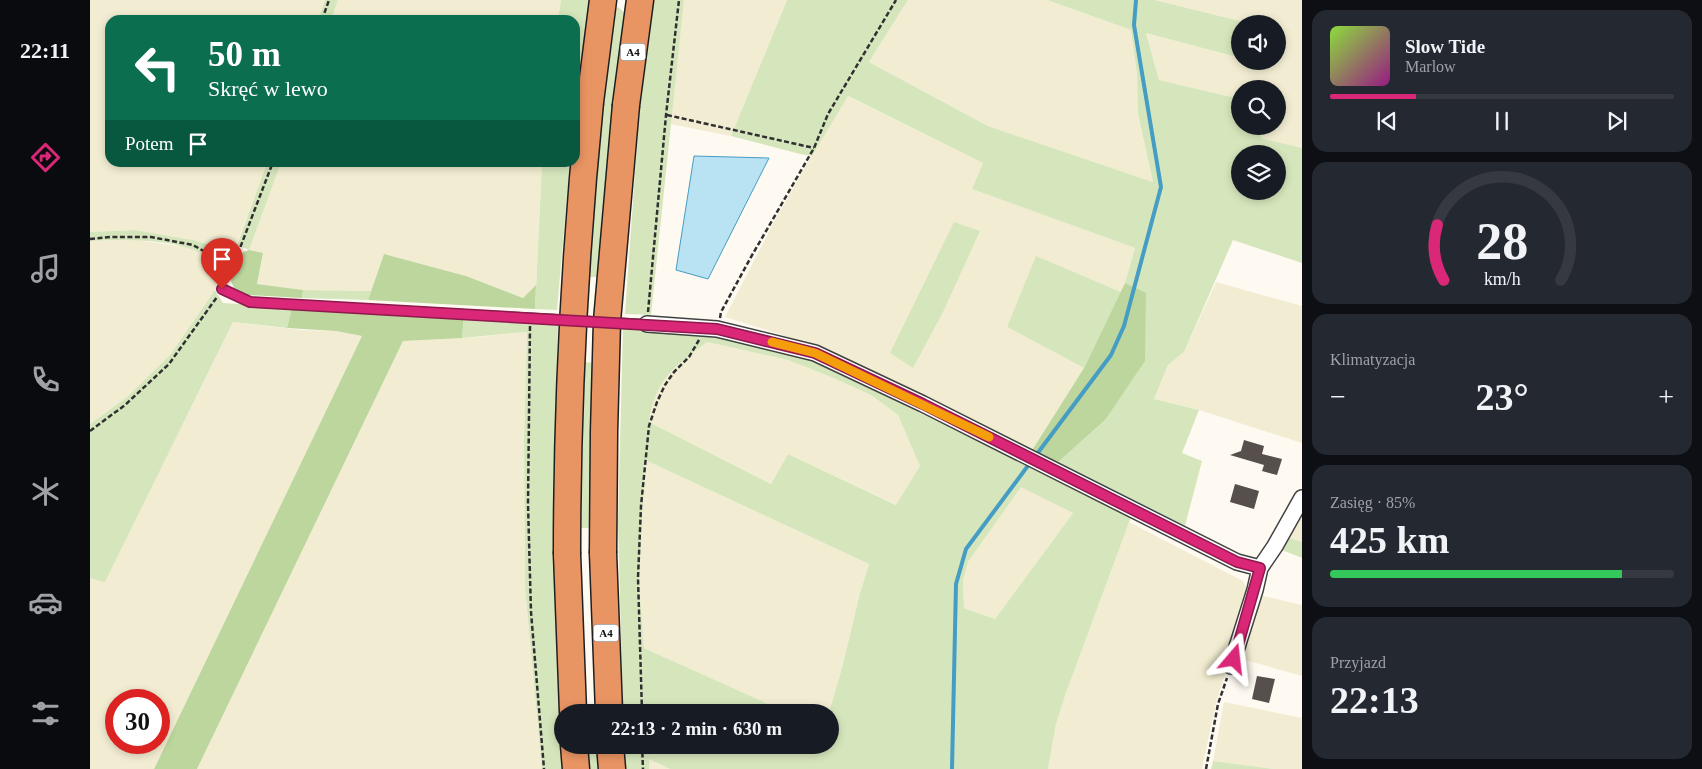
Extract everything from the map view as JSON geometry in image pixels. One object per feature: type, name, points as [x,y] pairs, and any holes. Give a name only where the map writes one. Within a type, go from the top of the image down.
[{"type":"highway","points":[[572,704],[567,554],[570,378],[577,243],[590,102],[603,0]]},
{"type":"highway","name":"A4","points":[[609,704],[603,553],[607,321],[626,105],[640,0]]},
{"type":"highway","points":[[575,754],[576,769]]},
{"type":"highway","points":[[611,754],[612,769]]},
{"type":"street","points":[[647,324],[710,328],[815,353],[923,404],[1237,562],[1260,568]]},
{"type":"street","points":[[1231,666],[1260,568],[1275,546],[1302,498]]},
{"type":"lane","points":[[222,289],[250,302],[647,324]]},
{"type":"path","points":[[324,15],[329,0]]},
{"type":"path","points":[[647,324],[666,115],[680,0]]},
{"type":"path","points":[[642,704],[638,578],[641,506],[649,426],[657,402],[674,372],[689,357],[721,312],[814,148],[828,114],[896,0]]},
{"type":"path","points":[[666,115],[814,148]]},
{"type":"path","points":[[90,431],[125,405],[169,364],[222,289],[271,167]]},
{"type":"path","points":[[90,238],[150,237],[185,243],[194,245],[232,267]]},
{"type":"path","points":[[530,318],[528,504],[531,612],[544,769]]},
{"type":"path","points":[[1206,769],[1218,704],[1231,666]]},
{"type":"path","points":[[642,754],[642,769]]},
{"type":"shaded area","points":[[90,0],[325,0],[320,15],[105,15],[105,167],[266,167],[234,251],[193,240],[135,230],[90,232]]},
{"type":"shaded area","points":[[338,0],[561,0],[559,15],[333,15]]},
{"type":"shaded area","points":[[684,0],[787,0],[731,136],[670,124]]},
{"type":"shaded area","points":[[908,0],[1047,0],[1131,30],[1137,74],[1138,114],[1153,182],[988,126],[869,62]]},
{"type":"shaded area","points":[[1155,0],[1302,0],[1302,148],[1260,138],[1260,135],[1286,135],[1286,80],[1231,80],[1231,97],[1159,80],[1146,33],[1231,56],[1231,70],[1286,70],[1286,15],[1231,15],[1231,19]]},
{"type":"shaded area","points":[[847,96],[983,163],[972,189],[1135,248],[1121,292],[1037,257],[1007,327],[1084,368],[1031,452],[836,356],[782,335],[725,317],[776,218]]},
{"type":"shaded area","points":[[280,167],[542,167],[536,285],[523,298],[466,276],[384,254],[371,291],[303,290],[257,284],[263,254],[249,250]]},
{"type":"shaded area","points":[[137,240],[185,247],[204,254],[224,271],[215,290],[170,355],[127,397],[90,424],[90,241]]},
{"type":"shaded area","points":[[1216,282],[1302,306],[1302,443],[1199,410],[1154,399],[1168,365],[1184,352]]},
{"type":"shaded area","points":[[233,322],[301,330],[336,331],[362,336],[170,736],[170,689],[105,689],[105,754],[161,754],[154,769],[90,769],[90,578],[105,581]]},
{"type":"shaded area","points":[[527,332],[524,440],[525,588],[542,769],[197,769],[403,341]]},
{"type":"shaded area","points":[[707,342],[788,360],[871,395],[898,415],[921,466],[897,505],[788,454],[771,484],[649,422],[654,399],[662,382],[678,365]]},
{"type":"shaded area","points":[[645,460],[869,564],[831,704],[768,704],[644,648],[639,583]]},
{"type":"shaded area","points":[[1021,486],[1073,513],[995,619],[964,608],[963,581],[968,562]]},
{"type":"shaded area","points":[[1302,508],[1302,542],[1286,537]]},
{"type":"shaded area","points":[[1129,522],[1243,581],[1250,594],[1216,703],[1202,769],[1048,769],[1056,724],[1066,693]]},
{"type":"shaded area","points":[[1259,595],[1302,605],[1302,676],[1238,658]]},
{"type":"shaded area","points":[[1224,702],[1302,718],[1302,769],[1274,769],[1213,761]]},
{"type":"shaded area","points":[[649,759],[670,769],[649,769]]},
{"type":"green space","points":[[325,0],[338,0],[333,15],[320,15]]},
{"type":"green space","points":[[561,0],[590,0],[580,67],[580,15],[559,15]]},
{"type":"green space","points":[[654,0],[684,0],[651,315],[625,314],[639,116]]},
{"type":"green space","points":[[787,0],[908,0],[869,62],[988,126],[1153,182],[1138,114],[1137,74],[1131,30],[1047,0],[1155,0],[1231,19],[1231,56],[1146,33],[1159,80],[1231,97],[1231,135],[1261,135],[1261,138],[1302,148],[1302,263],[1233,240],[1184,352],[1168,365],[1154,399],[1199,410],[1182,453],[1202,461],[1185,526],[1117,492],[1055,465],[1105,420],[1146,294],[1125,283],[1135,248],[972,189],[983,163],[848,96],[812,156],[731,136]]},
{"type":"green space","points":[[618,7],[628,16],[603,277],[584,277],[610,12]]},
{"type":"green space","points":[[266,167],[280,167],[249,250],[237,245]]},
{"type":"green space","points":[[542,167],[570,167],[557,310],[535,309]]},
{"type":"green space","points":[[954,222],[980,231],[943,312],[913,368],[890,353]]},
{"type":"green space","points":[[135,230],[193,240],[234,251],[224,271],[202,254],[176,245],[147,241],[90,241],[90,232]]},
{"type":"green space","points":[[249,250],[263,253],[257,284],[303,290],[302,298],[248,295],[234,288],[231,281],[243,252]]},
{"type":"green space","points":[[384,254],[466,276],[523,298],[536,285],[535,309],[368,300]]},
{"type":"green space","points":[[1036,256],[1121,292],[1084,368],[1007,327]]},
{"type":"green space","points":[[1125,283],[1146,293],[1145,361],[1105,420],[1055,465],[1031,452],[1084,368]]},
{"type":"green space","points":[[215,290],[223,303],[292,307],[287,328],[233,322],[105,582],[90,578],[90,424],[127,397],[170,355]]},
{"type":"green space","points":[[303,290],[371,291],[368,300],[302,298]]},
{"type":"green space","points":[[292,307],[464,316],[462,338],[403,341],[197,769],[154,769],[161,754],[170,754],[170,736],[362,336],[336,331],[287,328]]},
{"type":"green space","points":[[464,316],[558,322],[554,475],[559,704],[554,704],[554,754],[562,754],[563,769],[542,769],[525,588],[524,440],[527,332],[462,338]]},
{"type":"green space","points":[[623,325],[718,333],[801,356],[1033,469],[1085,491],[1131,517],[1066,693],[1056,724],[1048,769],[670,769],[649,759],[649,769],[625,769],[624,754],[839,754],[839,704],[831,704],[869,564],[645,460],[639,583],[644,648],[768,704],[623,704],[618,523]],"holes":[[[707,342],[788,360],[871,395],[898,415],[920,466],[896,505],[788,454],[771,484],[649,422],[656,394],[668,375]],[[1021,487],[1073,513],[995,619],[964,608],[963,581],[968,562]]]},
{"type":"green space","points":[[579,362],[597,363],[594,528],[575,528]]},
{"type":"green space","points":[[1286,537],[1302,542],[1302,558],[1282,550]]},
{"type":"green space","points":[[584,754],[603,754],[604,769],[585,769]]},
{"type":"green space","points":[[1213,761],[1274,769],[1211,769]]},
{"type":"water","points":[[694,156],[769,158],[708,279],[676,270]]},
{"type":"building","points":[[1244,440],[1264,446],[1262,454],[1282,459],[1277,475],[1262,471],[1264,465],[1230,455],[1241,451]]},
{"type":"building","points":[[1235,484],[1259,491],[1254,509],[1230,502]]},
{"type":"building","points":[[1257,676],[1275,679],[1269,703],[1252,699]]},
{"type":"waterway","points":[[1037,454],[1111,355],[1124,326],[1161,187],[1134,25],[1136,0]]},
{"type":"waterway","points":[[952,769],[956,584],[966,549],[1027,467]]},
{"type":"slow traffic","points":[[772,342],[815,353],[989,437]]},
{"type":"route","points":[[222,289],[250,302],[717,329],[815,353],[923,404],[1237,562],[1260,568],[1234,659]]}]
